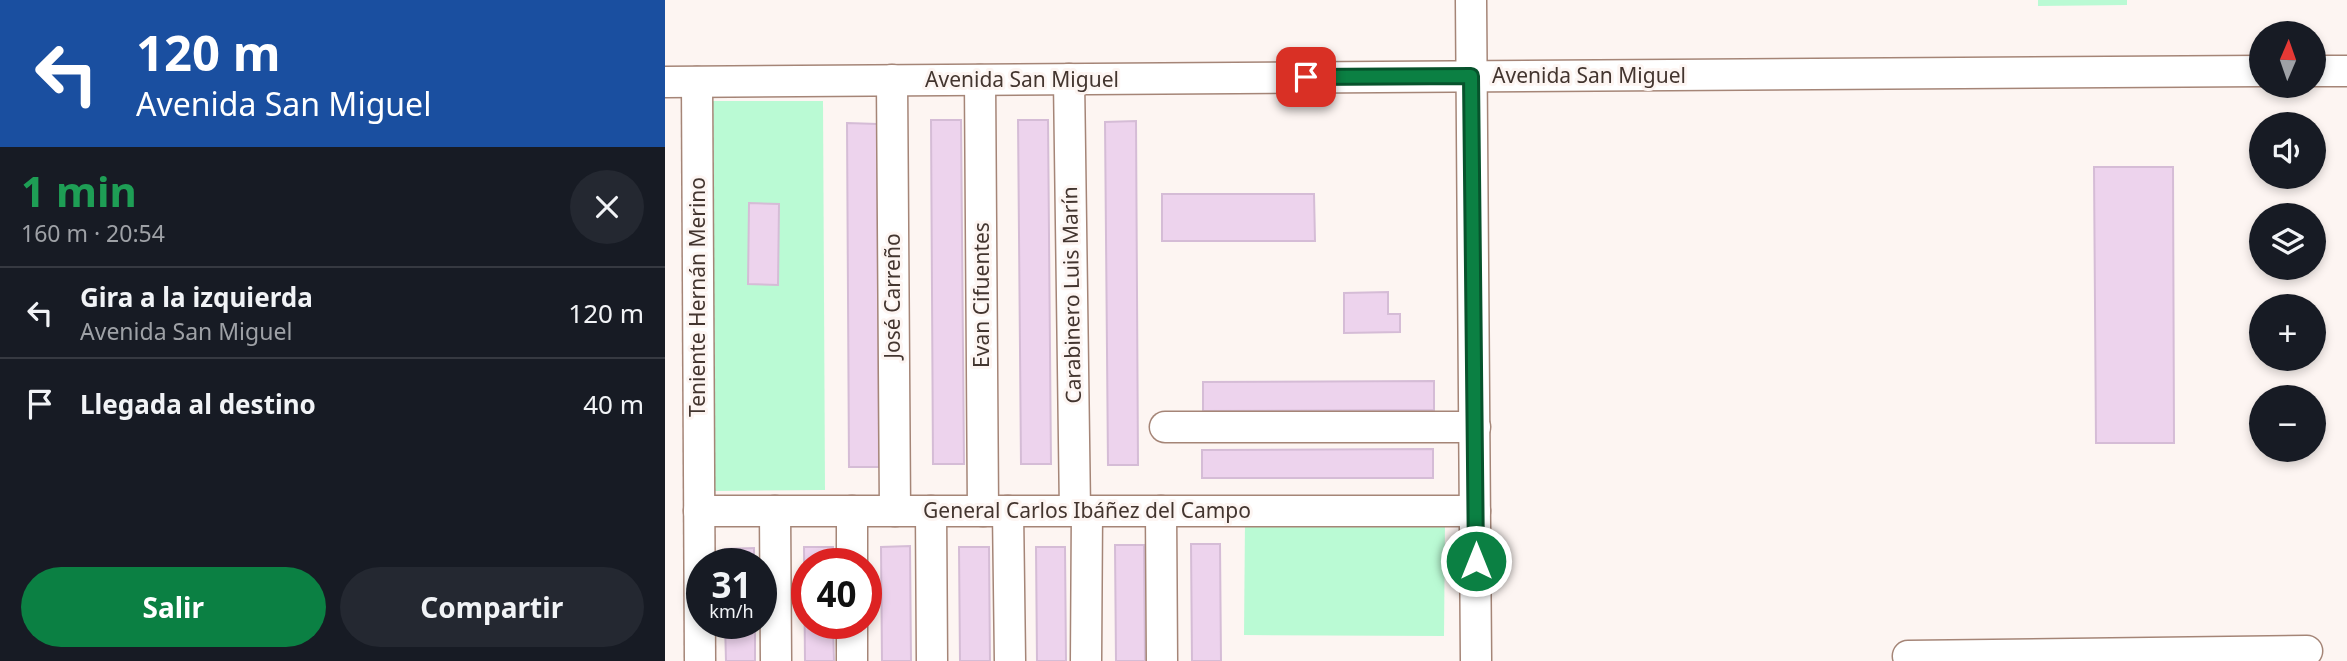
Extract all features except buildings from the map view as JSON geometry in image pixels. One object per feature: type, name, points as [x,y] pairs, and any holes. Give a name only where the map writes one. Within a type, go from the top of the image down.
[{"type":"street","points":[[1471,0],[1476,661]]},
{"type":"street","name":"Avenida San Miguel","points":[[665,82],[2249,71]]},
{"type":"street","points":[[2326,71],[2347,71]]},
{"type":"street","name":"Carabinero Luis Marín","points":[[1069,79],[1086,661]]},
{"type":"street","name":"José Carreño","points":[[892,80],[895,511]]},
{"type":"street","name":"Evan Cifuentes","points":[[981,80],[996,511],[1010,661]]},
{"type":"street","name":"Teniente Hernán Merino","points":[[697,82],[700,661]]},
{"type":"street","points":[[1165,427],[1475,427]]},
{"type":"street","points":[[775,511],[776,661]]},
{"type":"street","points":[[852,511],[852,548]]},
{"type":"street","points":[[932,511],[932,661]]},
{"type":"street","points":[[1161,511],[1162,661]]},
{"type":"street","name":"General Carlos Ibáñez del Campo","points":[[699,512],[1475,511]]},
{"type":"street","points":[[852,639],[852,661]]},
{"type":"street","points":[[1908,656],[2247,657],[2307,652]]},
{"type":"green space","points":[[2038,0],[2127,0],[2127,5],[2038,6]]},
{"type":"green space","points":[[713,101],[823,101],[825,490],[715,491]]},
{"type":"green space","points":[[1245,521],[1445,522],[1444,636],[1244,635]]},
{"type":"route","points":[[1306,77],[1471,76],[1476,561]]}]
